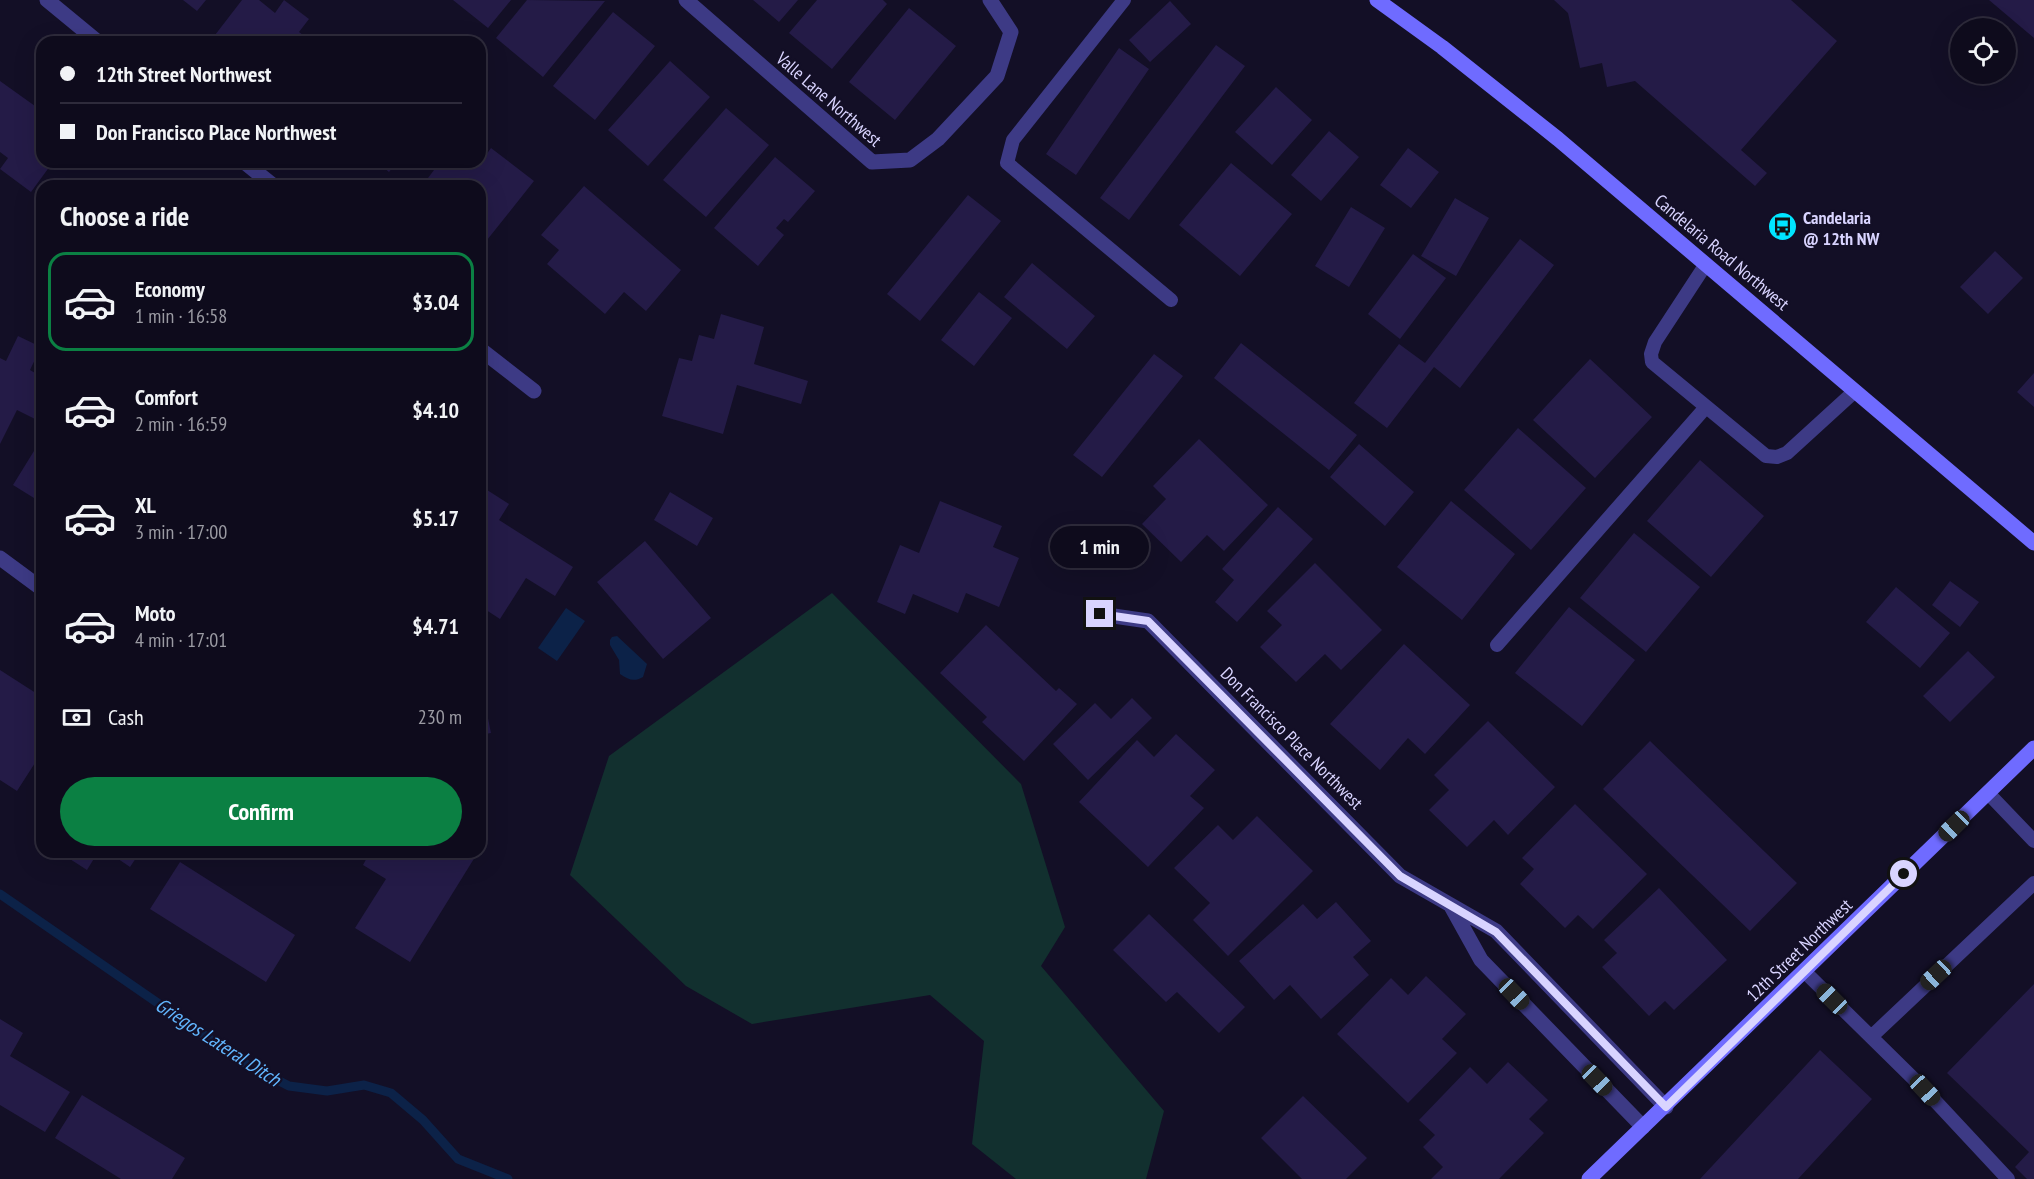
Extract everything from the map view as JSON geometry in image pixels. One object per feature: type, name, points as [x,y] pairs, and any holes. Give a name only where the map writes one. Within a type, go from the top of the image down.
[{"type":"main road","name":"Candelaria Road Northwest","points":[[1377,0],[1442,47],[1558,139],[2034,543]]},
{"type":"main road","name":"12th Street Northwest","points":[[1589,1179],[1666,1107],[2034,748]]},
{"type":"street","points":[[47,0],[91,36]]},
{"type":"street","name":"Valle Lane Northwest","points":[[686,0],[872,162],[910,160],[938,139],[997,76],[1011,32],[990,0]]},
{"type":"street","points":[[252,168],[266,180]]},
{"type":"street","points":[[486,354],[534,392]]},
{"type":"street","points":[[0,558],[36,585]]},
{"type":"street","name":"Don Francisco Place Northwest","points":[[1100,614],[1148,621],[1400,876],[1496,932],[1666,1107]]},
{"type":"street","points":[[1451,906],[1481,960],[1643,1127]]},
{"type":"lane","points":[[1124,0],[1013,140],[1007,164],[1171,300]]},
{"type":"lane","points":[[1706,264],[1654,342],[1652,362],[1766,456],[1777,457],[1787,453],[1855,391]]},
{"type":"lane","points":[[1497,645],[1706,407]]},
{"type":"lane","points":[[1988,793],[2034,841]]},
{"type":"lane","points":[[1871,1037],[2034,883]]},
{"type":"lane","points":[[1805,972],[1925,1090],[2008,1179]]},
{"type":"green space","points":[[832,593],[1021,784],[1065,927],[1041,966],[1164,1111],[1146,1179],[1016,1179],[972,1144],[984,1041],[930,995],[752,1024],[686,986],[570,875],[609,756]]},
{"type":"water","points":[[566,608],[585,621],[557,661],[538,648]]},
{"type":"water","points":[[617,636],[647,664],[643,677],[632,680],[620,674],[619,660],[610,645],[612,637]]},
{"type":"building","points":[[183,0],[206,0],[197,11]]},
{"type":"building","points":[[242,0],[259,0],[275,13],[284,0],[309,19],[299,32],[304,36],[215,35]]},
{"type":"building","points":[[453,0],[511,0],[488,28]]},
{"type":"building","points":[[527,0],[605,1],[543,77],[496,38]]},
{"type":"building","points":[[753,0],[798,0],[779,22]]},
{"type":"building","points":[[817,0],[883,0],[887,4],[832,69],[789,33]]},
{"type":"building","points":[[1554,0],[1791,0],[1837,41],[1741,150],[1767,173],[1755,186],[1635,81],[1607,87],[1602,63],[1580,68],[1568,13]]},
{"type":"building","points":[[1989,0],[2034,0],[2034,38],[2016,23],[2016,18],[2010,18]]},
{"type":"building","points":[[1170,1],[1191,24],[1150,62],[1129,40]]},
{"type":"building","points":[[909,8],[956,46],[895,120],[849,82]]},
{"type":"building","points":[[613,12],[655,46],[595,120],[553,86]]},
{"type":"building","points":[[1216,45],[1245,66],[1129,220],[1100,198]]},
{"type":"building","points":[[1119,48],[1149,69],[1076,175],[1046,154]]},
{"type":"building","points":[[670,61],[710,97],[648,166],[608,130]]},
{"type":"building","points":[[0,81],[36,107],[36,168],[49,168],[40,180],[36,180],[36,185],[31,192],[0,169],[8,158],[0,152]]},
{"type":"building","points":[[1276,87],[1312,120],[1272,165],[1235,132]]},
{"type":"building","points":[[726,108],[769,145],[706,217],[663,180]]},
{"type":"building","points":[[1329,131],[1359,157],[1321,201],[1291,175]]},
{"type":"building","points":[[491,148],[534,181],[487,240],[486,180],[426,180],[436,168],[486,168],[486,155]]},
{"type":"building","points":[[1408,148],[1439,172],[1411,208],[1380,185]]},
{"type":"building","points":[[775,157],[815,191],[788,222],[784,219],[776,228],[784,235],[758,266],[714,228]]},
{"type":"building","points":[[1231,163],[1292,214],[1240,276],[1179,225]]},
{"type":"building","points":[[584,186],[681,270],[646,311],[624,292],[605,314],[547,264],[559,250],[541,235]]},
{"type":"building","points":[[968,195],[1001,221],[920,321],[887,294]]},
{"type":"building","points":[[1455,198],[1489,218],[1456,276],[1421,256]]},
{"type":"building","points":[[1351,207],[1385,228],[1349,287],[1315,266]]},
{"type":"building","points":[[1520,239],[1554,265],[1460,388],[1434,367],[1387,428],[1354,403],[1399,344],[1425,363]]},
{"type":"building","points":[[1995,251],[2023,278],[1988,314],[1960,287]]},
{"type":"building","points":[[1413,254],[1446,278],[1400,339],[1368,314]]},
{"type":"building","points":[[1032,263],[1095,316],[1067,349],[1004,297]]},
{"type":"building","points":[[979,292],[1012,318],[974,366],[941,340]]},
{"type":"building","points":[[721,314],[764,327],[754,364],[808,381],[801,404],[737,385],[723,434],[662,416],[679,358],[692,361],[699,335],[714,339]]},
{"type":"building","points":[[18,336],[36,345],[36,357],[30,370],[36,374],[36,417],[35,419],[17,410],[0,444],[0,358],[6,361]]},
{"type":"building","points":[[1241,343],[1357,435],[1329,470],[1214,378]]},
{"type":"building","points":[[1154,354],[1183,376],[1102,477],[1073,455]]},
{"type":"building","points":[[1590,359],[1652,417],[1595,478],[1533,420]]},
{"type":"building","points":[[2034,373],[2034,407],[2017,392]]},
{"type":"building","points":[[1518,428],[1586,488],[1531,550],[1464,490]]},
{"type":"building","points":[[1199,439],[1268,505],[1224,551],[1207,535],[1181,562],[1142,524],[1166,499],[1153,486]]},
{"type":"building","points":[[1359,444],[1414,492],[1385,526],[1330,477]]},
{"type":"building","points":[[36,448],[36,499],[13,485]]},
{"type":"building","points":[[1700,460],[1764,516],[1711,577],[1647,521]]},
{"type":"building","points":[[486,489],[509,504],[499,520],[573,567],[555,596],[526,578],[500,619],[486,610]]},
{"type":"building","points":[[670,492],[713,518],[697,546],[654,520]]},
{"type":"building","points":[[940,501],[1002,526],[993,547],[1019,558],[999,607],[966,593],[958,613],[913,594],[905,614],[877,602],[900,545],[919,553]]},
{"type":"building","points":[[1451,501],[1515,554],[1462,620],[1397,567]]},
{"type":"building","points":[[1278,507],[1313,539],[1237,622],[1215,602],[1234,580],[1222,569]]},
{"type":"building","points":[[1634,533],[1700,587],[1646,652],[1580,598]]},
{"type":"building","points":[[645,541],[711,618],[663,659],[597,582]]},
{"type":"building","points":[[1315,563],[1382,630],[1341,670],[1325,654],[1296,682],[1260,647],[1282,625],[1267,611]]},
{"type":"building","points":[[1950,581],[1979,602],[1960,627],[1932,605]]},
{"type":"building","points":[[1896,587],[1950,633],[1920,668],[1866,622]]},
{"type":"building","points":[[1569,607],[1635,660],[1582,726],[1515,673]]},
{"type":"building","points":[[986,625],[1056,691],[1059,688],[1077,704],[1024,761],[982,722],[987,717],[940,673]]},
{"type":"building","points":[[1404,644],[1470,705],[1425,754],[1408,738],[1380,770],[1330,724]]},
{"type":"building","points":[[1968,651],[1995,677],[1950,722],[1923,696]]},
{"type":"building","points":[[0,670],[36,693],[36,761],[17,791],[0,780]]},
{"type":"building","points":[[1132,698],[1152,718],[1088,780],[1053,744],[1095,703],[1111,719]]},
{"type":"building","points":[[486,708],[491,733],[486,734]]},
{"type":"building","points":[[1488,721],[1555,787],[1508,835],[1494,820],[1467,847],[1429,810],[1449,790],[1434,775]]},
{"type":"building","points":[[1176,734],[1215,770],[1190,796],[1204,808],[1148,867],[1079,802],[1137,740],[1154,757]]},
{"type":"building","points":[[1650,741],[1797,883],[1750,931],[1603,789]]},
{"type":"building","points":[[1575,804],[1647,874],[1593,929],[1578,915],[1565,928],[1520,884],[1534,869],[1522,858]]},
{"type":"building","points":[[1257,816],[1313,871],[1228,956],[1193,920],[1210,903],[1174,868],[1218,825],[1233,840]]},
{"type":"building","points":[[68,858],[94,858],[87,870]]},
{"type":"building","points":[[117,858],[136,858],[130,867]]},
{"type":"building","points":[[367,858],[474,858],[410,962],[355,928],[386,879],[363,865]]},
{"type":"building","points":[[180,862],[295,935],[266,982],[150,909]]},
{"type":"building","points":[[1659,888],[1727,960],[1674,1010],[1665,1001],[1649,1016],[1602,967],[1617,953],[1604,940]]},
{"type":"building","points":[[1336,902],[1371,941],[1353,957],[1369,975],[1321,1019],[1290,985],[1274,1000],[1239,961],[1303,904],[1317,919]]},
{"type":"building","points":[[1149,914],[1245,1007],[1219,1033],[1177,992],[1166,1002],[1113,950]]},
{"type":"building","points":[[1426,976],[1466,1014],[1442,1039],[1457,1053],[1408,1103],[1337,1034],[1391,978],[1408,995]]},
{"type":"building","points":[[2034,984],[2034,1179],[2027,1179],[2015,1167],[2029,1152],[1947,1073]]},
{"type":"building","points":[[0,1019],[23,1033],[10,1056],[70,1092],[45,1132],[0,1105]]},
{"type":"building","points":[[1820,1050],[1872,1099],[1798,1179],[1700,1179]]},
{"type":"building","points":[[1508,1062],[1548,1100],[1529,1119],[1544,1133],[1499,1179],[1431,1179],[1443,1167],[1423,1147],[1435,1135],[1419,1120],[1470,1067],[1487,1084]]},
{"type":"building","points":[[82,1095],[185,1158],[172,1179],[121,1179],[55,1138]]},
{"type":"building","points":[[1303,1096],[1367,1158],[1346,1179],[1302,1179],[1261,1138]]},
{"type":"waterway","name":"Griegos Lateral Ditch","points":[[0,894],[246,1064],[289,1086],[327,1091],[364,1085],[391,1093],[423,1120],[458,1159],[508,1179]]},
{"type":"place","name":"Candelaria @ 12th NW","points":[[1782,227]]},
{"type":"route","points":[[1100,614],[1148,621],[1400,876],[1496,932],[1666,1107],[1904,874]]}]
